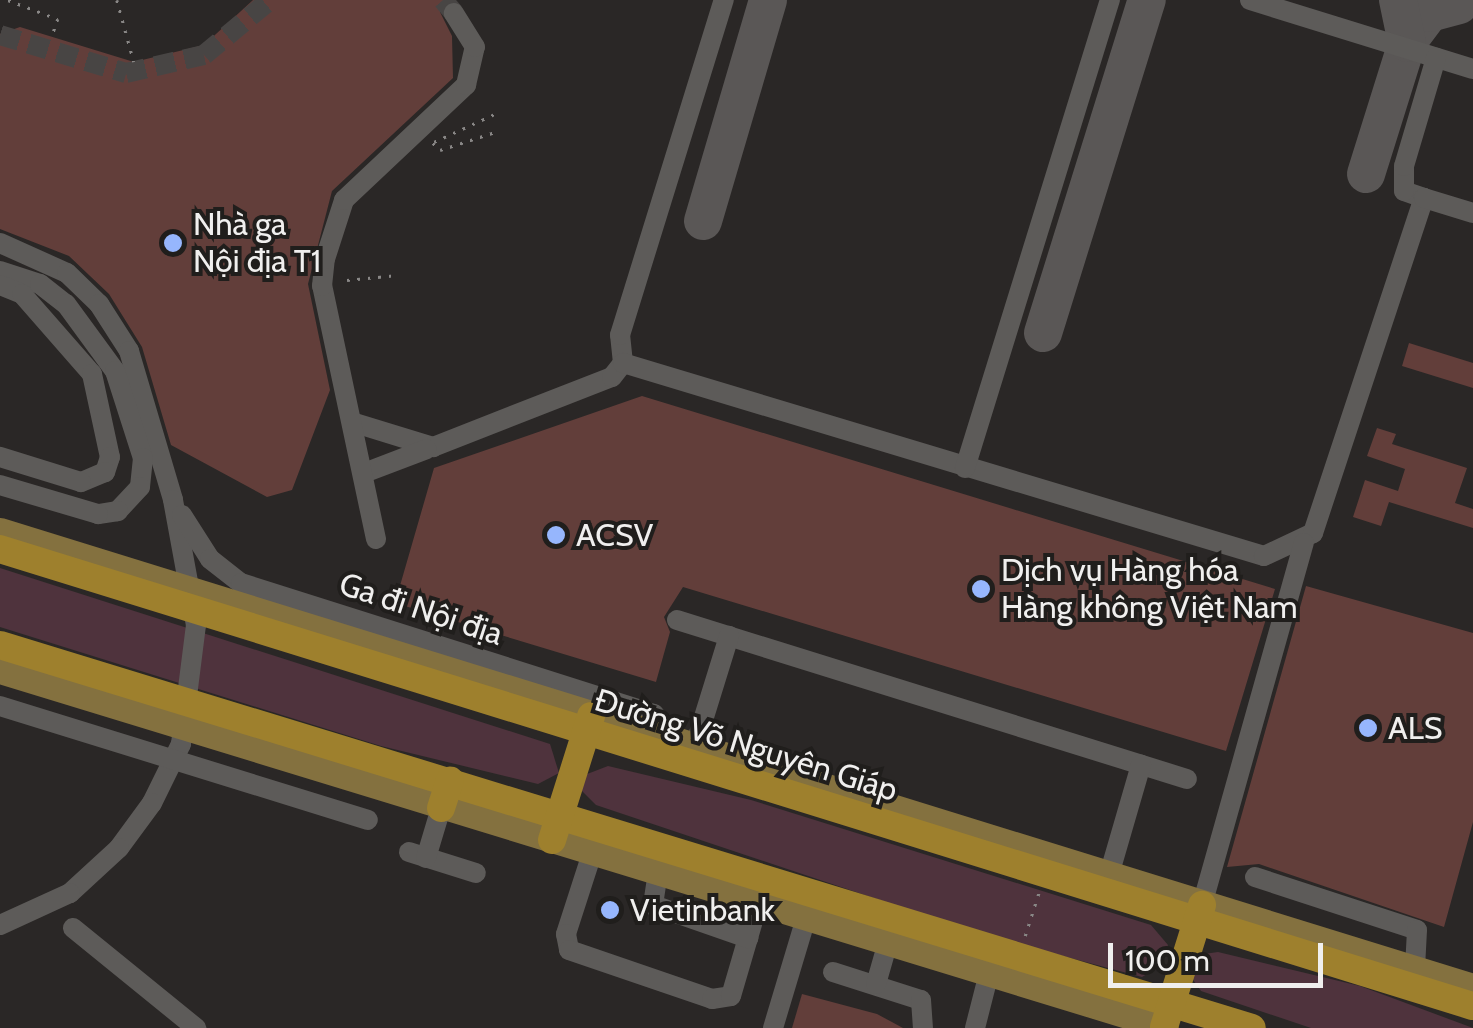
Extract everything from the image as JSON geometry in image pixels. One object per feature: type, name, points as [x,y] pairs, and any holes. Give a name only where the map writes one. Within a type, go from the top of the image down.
[{"type":"highway","name":"Đường Võ Nguyên Giáp","points":[[0,549],[686,751],[759,784],[1199,914],[1473,1006]]},
{"type":"highway","points":[[0,645],[450,780],[556,827],[1166,1022],[1252,1028]]},
{"type":"highway","points":[[556,827],[589,724]]},
{"type":"highway","points":[[441,808],[450,780]]},
{"type":"highway","points":[[1166,1022],[1199,914]]},
{"type":"main road","name":"Đường Võ Nguyên Giáp","points":[[0,530],[424,672]]},
{"type":"main road","points":[[0,671],[441,808],[556,827]]},
{"type":"main road","name":"Đường Võ Nguyên Giáp","points":[[686,751],[727,758],[1109,875],[1199,914],[1473,986]]},
{"type":"main road","points":[[727,758],[759,784]]},
{"type":"main road","points":[[810,906],[888,942],[1166,1022]]},
{"type":"street","points":[[364,473],[612,377],[622,363],[620,335],[724,0]]},
{"type":"street","points":[[965,468],[1110,0]]},
{"type":"street","points":[[1250,0],[1473,69]]},
{"type":"street","points":[[376,539],[322,286],[325,259],[344,200],[466,85],[475,47],[454,12]]},
{"type":"street","points":[[1436,58],[1404,166],[1404,191],[1422,204],[1473,227]]},
{"type":"street","points":[[1422,204],[1473,213]]},
{"type":"street","points":[[1199,914],[1304,543],[1422,204]]},
{"type":"street","name":"Ga đi Nội địa","points":[[0,244],[48,262],[100,304],[129,351],[173,500],[196,625],[181,744],[119,848],[70,893],[0,926]]},
{"type":"street","points":[[0,271],[40,284],[66,304],[115,371],[143,458],[140,486],[118,511],[98,514],[0,485]]},
{"type":"street","points":[[0,285],[22,294],[92,374],[110,456],[106,472],[81,482],[0,457]]},
{"type":"street","points":[[622,363],[1240,554],[1264,556],[1304,543]]},
{"type":"street","points":[[354,423],[433,447]]},
{"type":"street","name":"Ga đi Nội địa","points":[[173,500],[210,558],[241,582],[654,714],[686,751]]},
{"type":"street","points":[[677,620],[1187,778]]},
{"type":"street","points":[[686,751],[729,636]]},
{"type":"street","points":[[29,680],[9,709],[368,820]]},
{"type":"street","points":[[1109,875],[1142,764]]},
{"type":"street","points":[[441,808],[417,855],[476,874]]},
{"type":"street","points":[[596,840],[566,934],[569,950],[727,1000],[761,891]]},
{"type":"street","points":[[660,860],[653,904],[748,938]]},
{"type":"street","points":[[1255,877],[1406,924],[1421,937],[1416,969]]},
{"type":"street","points":[[774,1028],[810,906]]},
{"type":"street","points":[[73,928],[104,945],[196,1028]]},
{"type":"street","points":[[876,984],[888,942]]},
{"type":"street","points":[[833,972],[921,1000],[923,1028]]},
{"type":"street","points":[[976,1028],[989,972]]},
{"type":"path","points":[[8,0],[58,19],[52,36]]},
{"type":"path","points":[[117,0],[134,62]]},
{"type":"path","points":[[432,143],[495,114]]},
{"type":"path","points":[[440,150],[496,132]]},
{"type":"path","points":[[347,280],[398,275]]},
{"type":"path","points":[[1022,945],[1044,875]]},
{"type":"shaded area","points":[[0,568],[550,744],[559,773],[538,784],[381,746],[0,627]]},
{"type":"shaded area","points":[[608,766],[751,800],[1151,925],[1168,945],[1159,967],[1142,977],[984,935],[596,805],[579,788],[582,776]]},
{"type":"shaded area","points":[[1218,952],[1360,986],[1473,1028],[1311,1028],[1201,991],[1189,974],[1197,955]]},
{"type":"building","name":"Nhà ga Nội địa T1","points":[[253,0],[451,0],[440,12],[452,36],[453,78],[332,191],[308,284],[330,390],[292,490],[267,497],[171,445],[142,347],[109,294],[69,256],[0,229],[0,34],[20,27],[134,62],[204,45]]},
{"type":"building","points":[[1409,343],[1473,363],[1473,388],[1402,366]]},
{"type":"building","name":"Dịch vụ Hàng hóa Hàng không Việt Nam","points":[[642,396],[1275,589],[1226,751],[683,587],[664,617],[670,632],[656,682],[395,603],[434,468]]},
{"type":"building","points":[[1377,428],[1396,434],[1392,444],[1467,468],[1455,503],[1473,509],[1473,528],[1389,502],[1381,526],[1353,517],[1365,480],[1398,491],[1405,469],[1367,456]]},
{"type":"building","name":"ALS","points":[[1306,586],[1473,633],[1473,822],[1444,927],[1259,864],[1227,867]]},
{"type":"building","points":[[802,994],[877,1014],[903,1028],[792,1028]]},
{"type":"taxiway","points":[[703,221],[768,0]]},
{"type":"taxiway","points":[[1043,333],[1147,0]]},
{"type":"taxiway","points":[[1366,174],[1407,43],[1398,0]]},
{"type":"taxiway","points":[[1407,43],[1430,13],[1459,5]]},
{"type":"tunnel","points":[[0,35],[126,73],[204,55],[270,0]]},
{"type":"tunnel","points":[[443,0],[454,13]]},
{"type":"place","name":"Nhà ga Nội địa T1","points":[[173,243]]},
{"type":"place","name":"ACSV","points":[[556,535]]},
{"type":"place","name":"Dịch vụ Hàng hóa Hàng không Việt Nam","points":[[981,589]]},
{"type":"place","name":"ALS","points":[[1368,728]]},
{"type":"place","name":"Vietinbank","points":[[610,910]]}]
